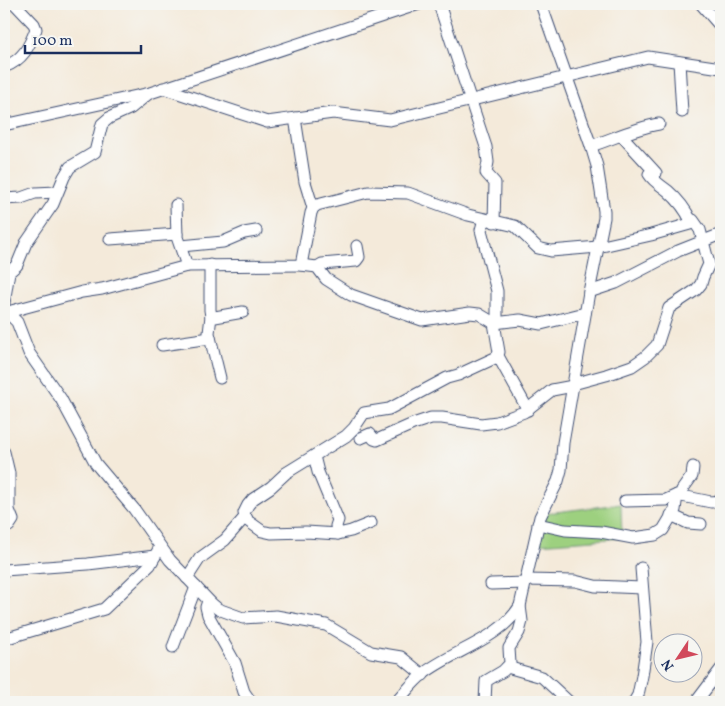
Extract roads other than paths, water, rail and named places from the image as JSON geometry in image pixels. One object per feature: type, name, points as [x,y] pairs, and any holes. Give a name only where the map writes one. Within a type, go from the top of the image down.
[{"type":"street","points":[[4,67],[24,54],[36,29],[34,24],[15,4]]},
{"type":"street","points":[[4,125],[145,94],[419,4]]},
{"type":"street","points":[[439,4],[486,147],[488,162],[486,173],[495,183],[489,220],[481,230],[497,291],[498,356],[528,410]]},
{"type":"street","points":[[509,662],[509,648],[522,622],[520,606],[538,524],[558,481],[561,470],[563,443],[585,313],[604,218],[591,146],[541,4]]},
{"type":"street","points":[[701,4],[721,27]]},
{"type":"street","points":[[163,88],[267,122],[334,113],[390,120],[648,57],[721,68]]},
{"type":"street","points":[[679,62],[682,112]]},
{"type":"street","points":[[145,94],[131,108],[109,118],[102,124],[95,152],[70,167],[62,180],[53,204],[26,243],[17,265],[7,274],[8,310],[17,322],[29,354],[60,399],[90,454],[134,509],[158,552],[187,578],[208,601],[218,609],[243,618],[276,616],[328,626],[371,652],[401,657],[423,675]]},
{"type":"street","points":[[295,118],[305,182],[313,208]]},
{"type":"street","points":[[591,146],[622,136],[636,128],[659,124]]},
{"type":"street","points":[[301,265],[313,208],[317,205],[368,192],[402,192],[468,215],[515,226],[533,245],[545,250],[558,252],[651,235],[690,224],[689,216],[673,196],[652,180],[653,173],[622,136]]},
{"type":"street","points":[[4,199],[21,198],[35,193],[57,192]]},
{"type":"street","points":[[176,205],[177,234],[187,266]]},
{"type":"street","points":[[362,438],[370,434],[376,440],[413,424],[437,418],[491,424],[528,410],[552,390],[606,376],[632,366],[646,357],[657,345],[669,308],[696,290],[701,284],[702,277],[709,264],[700,230],[693,220]]},
{"type":"street","points":[[181,246],[223,242],[244,232],[256,231]]},
{"type":"street","points":[[110,239],[177,234]]},
{"type":"street","points":[[589,292],[616,283],[678,251],[721,234]]},
{"type":"street","points":[[8,310],[102,289],[187,266],[301,265],[317,267],[322,264],[356,261],[359,258],[357,246]]},
{"type":"street","points":[[210,265],[211,316],[209,327],[220,378]]},
{"type":"street","points":[[317,267],[326,279],[351,295],[418,320],[470,312],[479,314],[496,323],[520,320],[542,324],[585,313]]},
{"type":"street","points":[[211,316],[243,312]]},
{"type":"street","points":[[162,345],[210,338]]},
{"type":"street","points":[[187,578],[200,558],[225,540],[245,517],[246,508],[254,499],[271,488],[286,473],[346,436],[364,413],[387,410],[447,378],[458,375],[498,356]]},
{"type":"street","points":[[4,452],[8,473],[9,510],[13,520],[11,525],[4,527]]},
{"type":"street","points":[[314,456],[318,472],[338,520],[336,526],[338,534]]},
{"type":"street","points":[[538,524],[565,530],[601,532],[633,538],[659,533],[675,510],[679,495],[692,476],[693,468]]},
{"type":"street","points":[[625,501],[666,500],[679,495],[711,502],[721,501]]},
{"type":"street","points":[[672,515],[684,522],[702,524]]},
{"type":"street","points":[[245,517],[248,521],[266,532],[338,534],[371,523]]},
{"type":"street","points":[[4,570],[88,564],[158,552]]},
{"type":"street","points":[[4,639],[104,609],[146,569],[158,552]]},
{"type":"street","points":[[634,702],[642,676],[647,642],[641,568]]},
{"type":"street","points":[[491,584],[575,581],[594,586],[642,588]]},
{"type":"street","points":[[173,647],[196,587]]},
{"type":"street","points":[[208,601],[206,607],[208,615],[235,663],[244,692],[251,702]]},
{"type":"street","points":[[404,700],[423,675],[507,623],[520,606]]},
{"type":"street","points":[[485,702],[486,681],[509,662]]},
{"type":"street","points":[[509,662],[542,677],[569,702]]},
{"type":"street","points":[[696,702],[721,669]]}]
